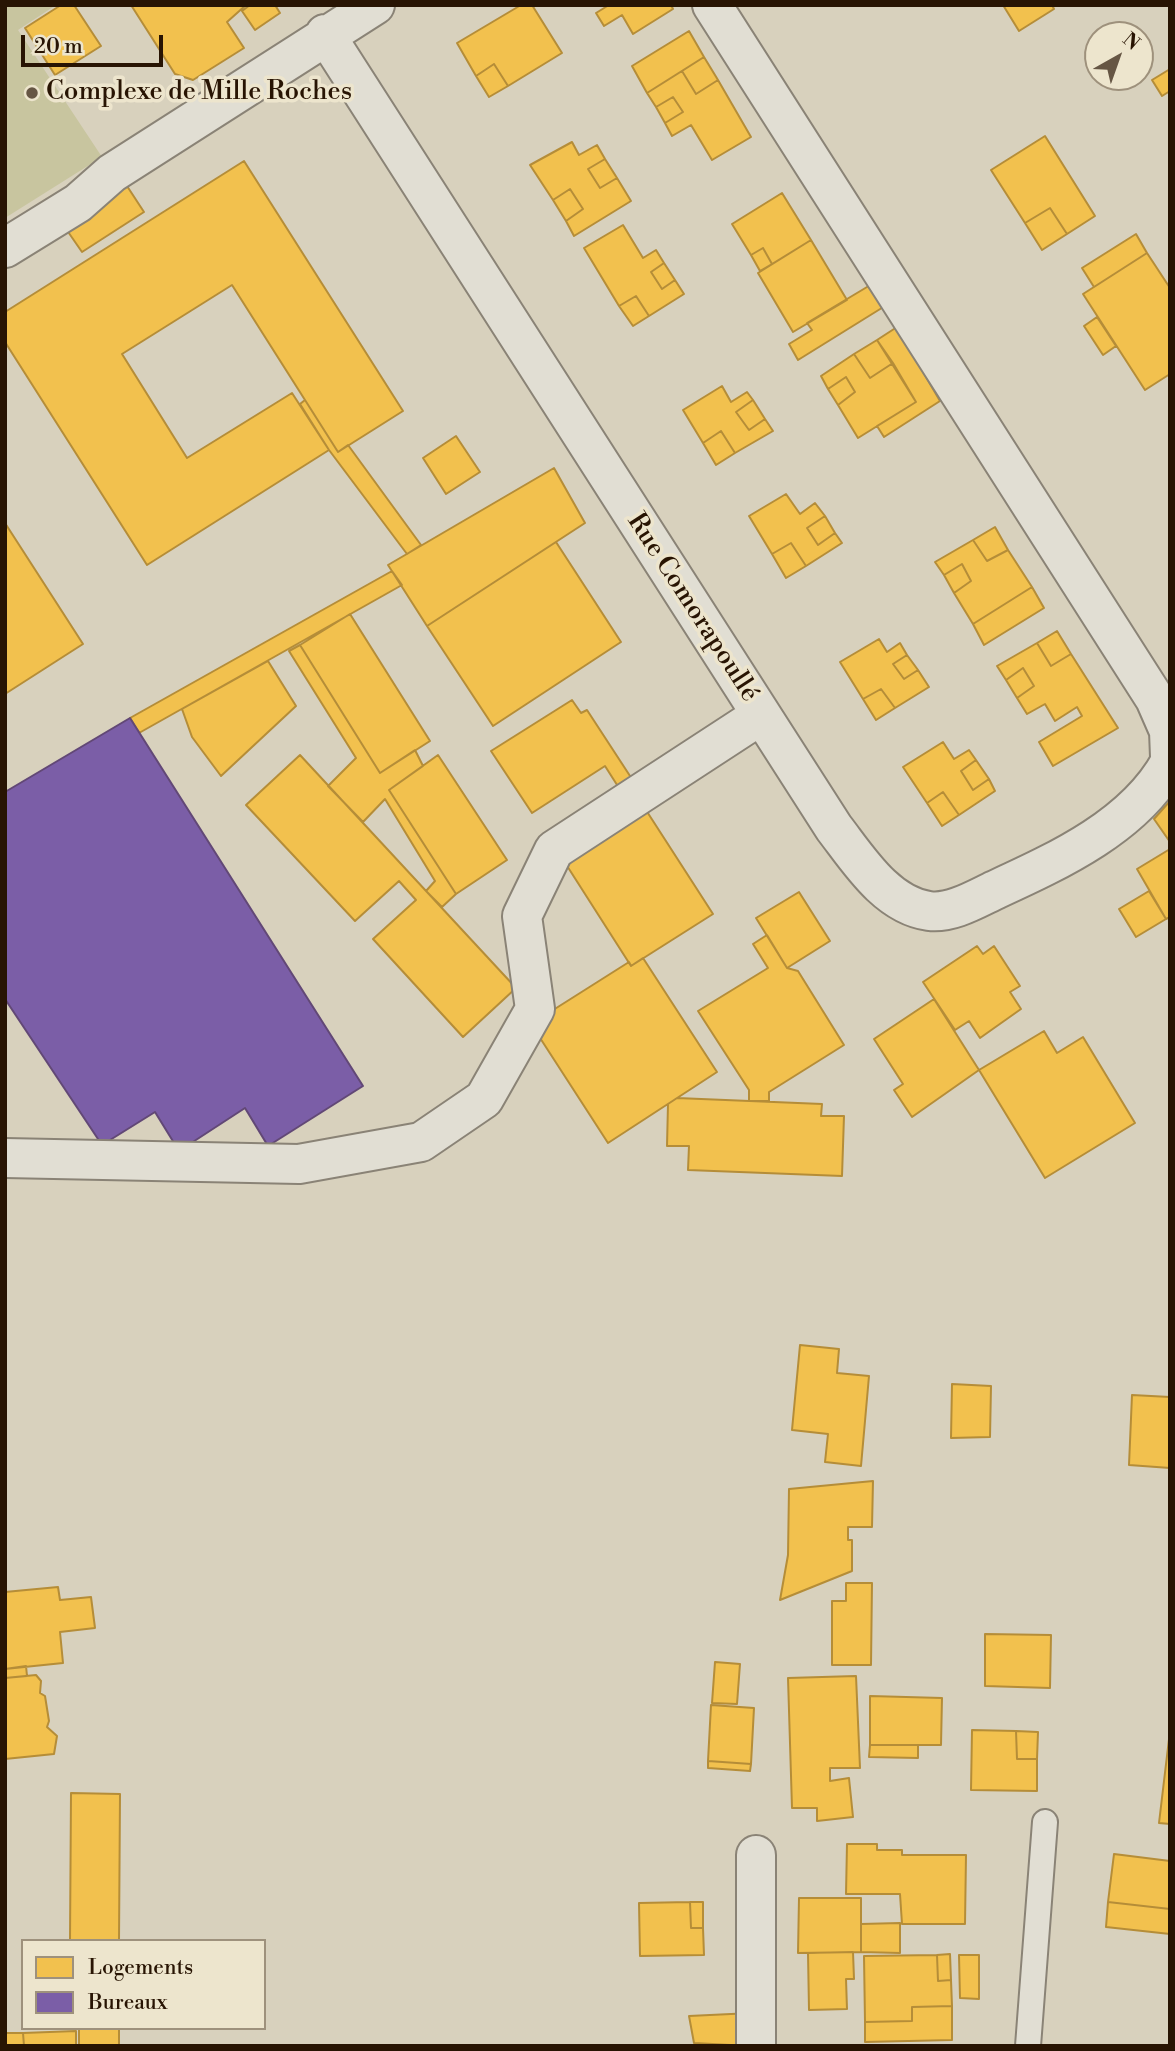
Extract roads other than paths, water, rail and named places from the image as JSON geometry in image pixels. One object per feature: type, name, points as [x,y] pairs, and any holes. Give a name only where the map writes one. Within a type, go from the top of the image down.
[{"type":"street","points":[[5,248],[78,203],[112,173],[325,34],[375,5]]},
{"type":"street","name":"Rue Comorapoullé","points":[[325,34],[834,828],[870,875],[902,901],[930,911],[962,906],[1062,859],[1123,815],[1161,779],[1170,760],[1169,731],[1154,699],[712,5]]},
{"type":"street","points":[[5,1158],[299,1164],[421,1142],[484,1099],[535,1009],[522,916],[554,850],[761,715]]},
{"type":"street","points":[[756,1854],[756,2046]]},
{"type":"lane","points":[[1028,2046],[1045,1822]]},
{"type":"place","name":"Complexe de Mille Roches","points":[[32,93]]}]
